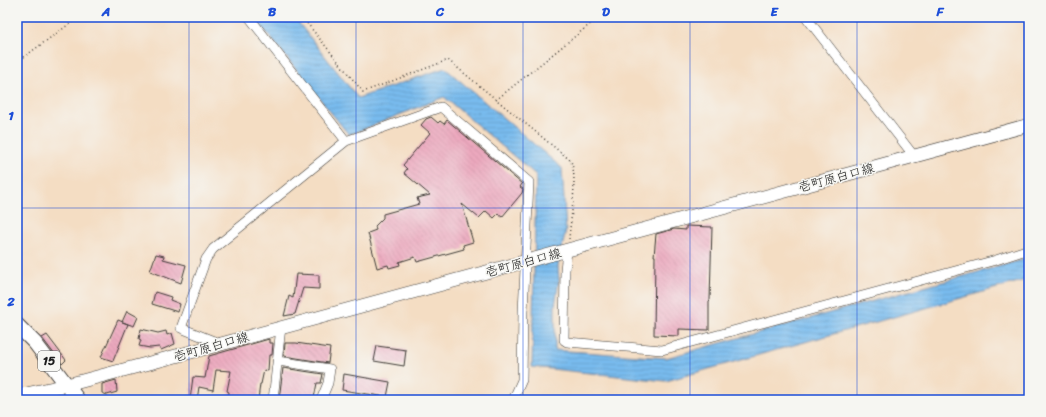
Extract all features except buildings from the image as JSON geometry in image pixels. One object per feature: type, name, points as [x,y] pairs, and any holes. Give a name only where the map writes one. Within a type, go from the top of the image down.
[{"type":"main road","name":"壱町原白口線","points":[[17,396],[67,385],[221,344],[1029,125]]},
{"type":"main road","name":"15","points":[[17,325],[35,343],[78,400]]},
{"type":"street","points":[[249,17],[346,141]]},
{"type":"street","points":[[806,17],[914,156]]},
{"type":"street","points":[[221,344],[181,328],[206,259],[213,248],[346,141],[441,108],[529,182],[528,260],[523,312],[522,380],[513,400]]},
{"type":"street","points":[[564,251],[564,340],[567,342],[662,350],[996,260],[1029,249]]},
{"type":"street","points":[[273,400],[282,327]]},
{"type":"street","points":[[278,361],[330,369],[328,383],[321,400]]},
{"type":"path","points":[[17,62],[79,17]]},
{"type":"path","points":[[302,17],[363,92],[448,60],[570,160],[572,163],[573,197],[564,251]]},
{"type":"path","points":[[496,100],[599,17]]},
{"type":"water","points":[[254,17],[294,17],[358,98],[445,68],[562,168],[566,230],[558,266],[559,280],[555,306],[555,350],[666,358],[1029,258],[1029,279],[666,381],[532,367],[536,175],[444,97],[349,135]]}]
